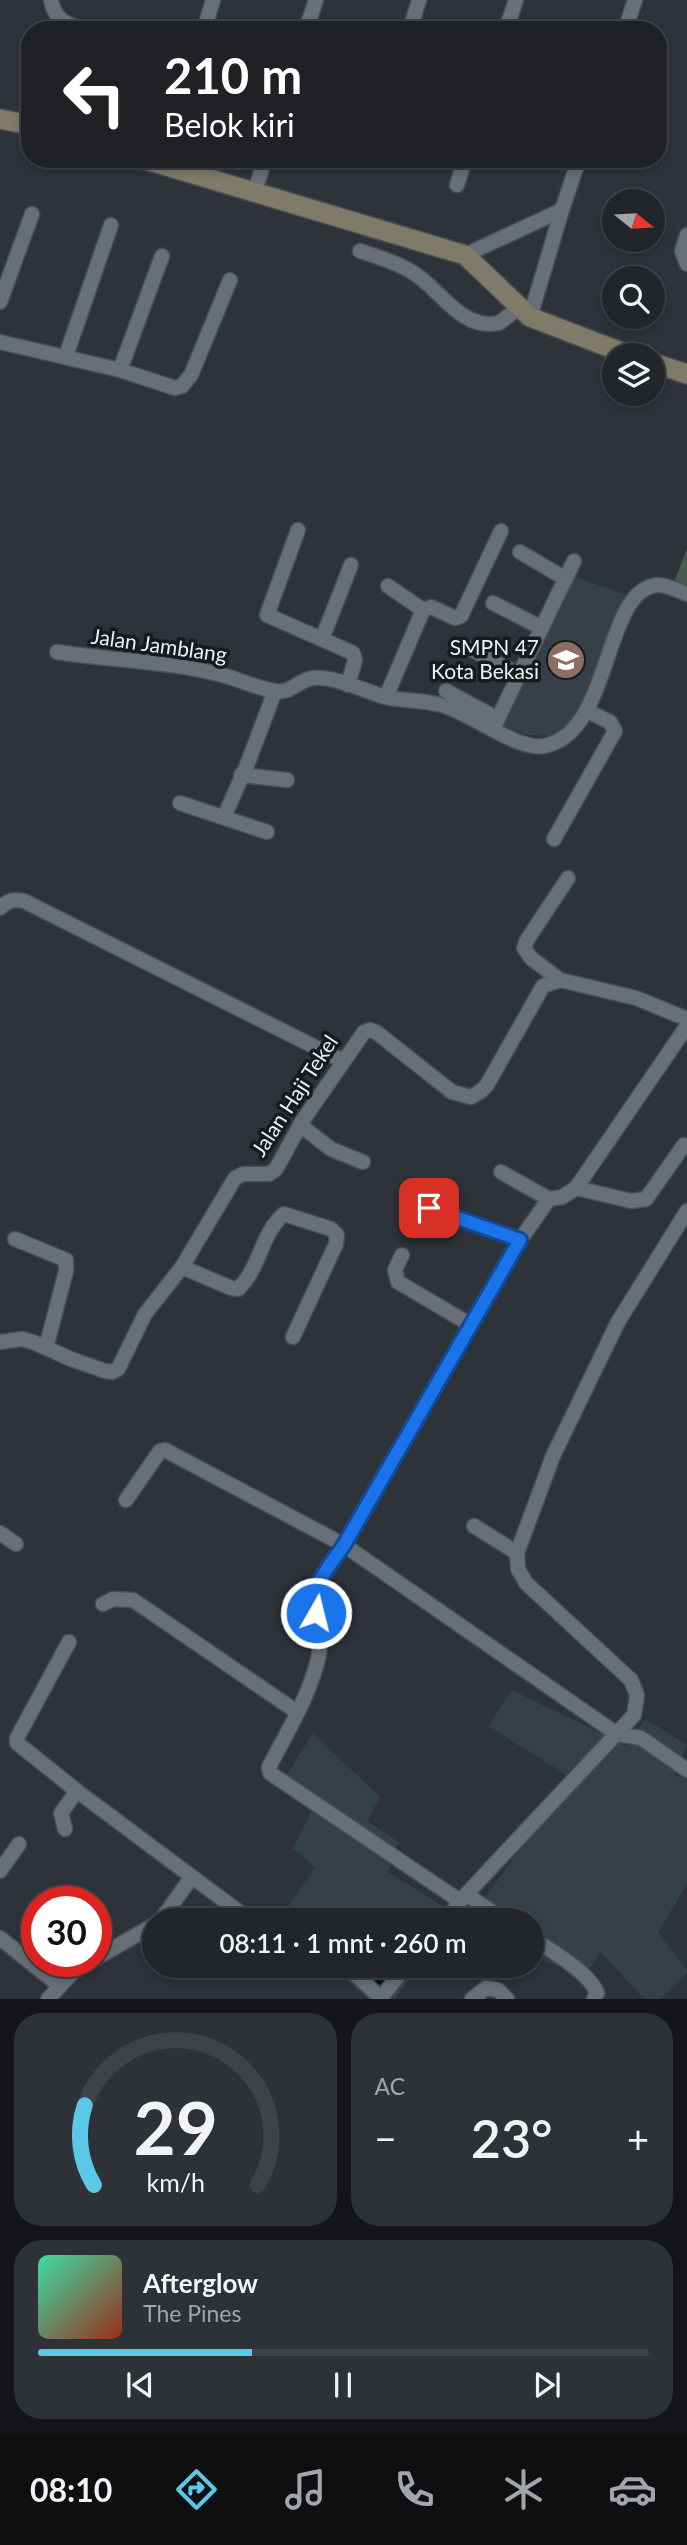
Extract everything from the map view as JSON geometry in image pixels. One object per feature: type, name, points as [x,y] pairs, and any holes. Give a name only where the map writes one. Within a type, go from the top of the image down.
[{"type":"street","points":[[51,0],[56,15],[62,21]]},
{"type":"street","points":[[207,21],[213,0]]},
{"type":"street","points":[[309,21],[316,0]]},
{"type":"street","points":[[413,21],[419,0]]},
{"type":"street","points":[[509,21],[516,0]]},
{"type":"street","points":[[628,21],[635,0]]},
{"type":"street","points":[[0,119],[21,123]]},
{"type":"street","points":[[172,168],[465,255],[525,312],[602,344]]},
{"type":"street","points":[[254,194],[262,168]]},
{"type":"street","points":[[457,185],[462,168]]},
{"type":"street","points":[[360,251],[394,262],[411,271],[423,279],[458,314],[479,322],[499,324],[525,312],[576,168]]},
{"type":"street","points":[[465,255],[562,210]]},
{"type":"street","points":[[0,302],[32,214]]},
{"type":"street","points":[[66,356],[111,225]]},
{"type":"street","points":[[687,234],[682,251],[687,264]]},
{"type":"street","points":[[120,370],[162,256]]},
{"type":"street","points":[[0,342],[120,370],[175,388],[182,386],[191,375],[230,280]]},
{"type":"street","points":[[665,367],[687,374]]},
{"type":"street","points":[[298,530],[267,615],[354,655],[348,685]]},
{"type":"street","points":[[386,697],[423,610],[431,607],[456,618],[461,615],[501,531]]},
{"type":"street","points":[[520,552],[566,579]]},
{"type":"street","points":[[495,724],[574,562]]},
{"type":"street","points":[[322,639],[351,565]]},
{"type":"street","points":[[446,691],[495,724],[535,746],[562,740],[577,728],[587,711],[618,629],[636,598],[646,589],[658,584],[687,594]]},
{"type":"street","points":[[388,586],[423,610]]},
{"type":"street","points":[[494,603],[542,628]]},
{"type":"street","points":[[471,649],[519,675]]},
{"type":"street","name":"Jalan Jamblang","points":[[57,652],[213,672],[275,691]]},
{"type":"street","points":[[224,817],[275,691],[289,691],[301,682],[315,678],[386,697],[436,704],[495,724]]},
{"type":"street","points":[[554,839],[615,731],[610,722],[587,711]]},
{"type":"street","points":[[242,775],[286,780]]},
{"type":"street","points":[[180,803],[267,832]]},
{"type":"street","points":[[568,878],[527,940],[524,948],[531,958],[560,980],[636,998],[687,1019]]},
{"type":"street","points":[[0,908],[8,901],[24,901],[342,1061]]},
{"type":"street","name":"Jalan Haji Tekel","points":[[0,1342],[22,1339],[94,1367],[115,1371],[145,1314],[182,1267],[235,1178],[243,1174],[269,1174],[276,1169],[300,1125],[364,1032],[376,1032],[452,1092],[471,1097],[481,1091],[494,1074],[543,986],[560,980]]},
{"type":"street","points":[[500,1172],[549,1199],[562,1197],[576,1188],[687,1026]]},
{"type":"street","points":[[300,1125],[331,1149],[363,1162]]},
{"type":"street","points":[[576,1188],[631,1201],[646,1199],[684,1145]]},
{"type":"street","points":[[482,1908],[270,1773],[269,1767],[311,1685],[319,1656],[313,1598],[320,1581],[344,1545],[520,1240],[549,1199]]},
{"type":"street","points":[[429,1208],[520,1240]]},
{"type":"street","points":[[456,1908],[634,1715],[637,1695],[631,1680],[526,1583],[518,1569],[517,1553],[552,1456],[618,1322],[687,1211]]},
{"type":"street","points":[[182,1267],[238,1289],[247,1279],[275,1223],[284,1214],[331,1229],[337,1235],[336,1244],[293,1336]]},
{"type":"street","points":[[15,1238],[66,1260],[66,1271],[46,1348]]},
{"type":"street","points":[[402,1255],[396,1270],[398,1282],[471,1325]]},
{"type":"street","points":[[126,1500],[160,1451],[165,1450],[344,1545],[617,1734],[641,1738],[687,1770]]},
{"type":"street","points":[[474,1525],[517,1553]]},
{"type":"street","points":[[0,1534],[16,1544]]},
{"type":"street","points":[[103,1604],[113,1598],[133,1600],[297,1712]]},
{"type":"street","points":[[69,1642],[17,1738],[17,1743],[233,1908]]},
{"type":"street","points":[[65,1829],[61,1812],[77,1791]]},
{"type":"street","points":[[0,1871],[19,1844]]},
{"type":"street","points":[[169,1908],[191,1878]]},
{"type":"street","points":[[112,1949],[142,1932]]},
{"type":"street","points":[[0,1938],[60,1986]]},
{"type":"street","points":[[544,1946],[594,1986],[597,1993],[594,1999]]},
{"type":"street","points":[[48,1999],[68,1977]]},
{"type":"street","points":[[359,1978],[381,1998],[397,1978]]},
{"type":"street","points":[[472,1999],[486,1988],[498,1990],[507,1999]]},
{"type":"shaded area","points":[[687,549],[687,588],[674,582]]},
{"type":"shaded area","name":"SMPN 47 Kota Bekasi","points":[[570,575],[629,596],[577,723],[565,732],[546,736],[528,735],[499,725]]},
{"type":"shaded area","points":[[512,1690],[627,1746],[645,1719],[687,1745],[674,1776],[687,1777],[687,1884],[658,1933],[687,1973],[660,1999],[644,1999],[601,1952],[582,1978],[544,1960],[544,1908],[478,1908],[571,1778],[488,1726]]},
{"type":"shaded area","points":[[313,1733],[380,1797],[367,1821],[399,1842],[388,1872],[446,1908],[287,1908],[315,1868],[293,1848],[316,1803],[283,1781]]},
{"type":"shaded area","points":[[345,1978],[410,1978],[395,1999],[368,1999]]},
{"type":"shaded area","points":[[361,1978],[397,1978],[385,1995]]},
{"type":"place","name":"SMPN 47 Kota Bekasi","points":[[566,660]]},
{"type":"route","points":[[316,1613],[313,1598],[320,1581],[344,1545],[520,1240],[429,1208]]}]
